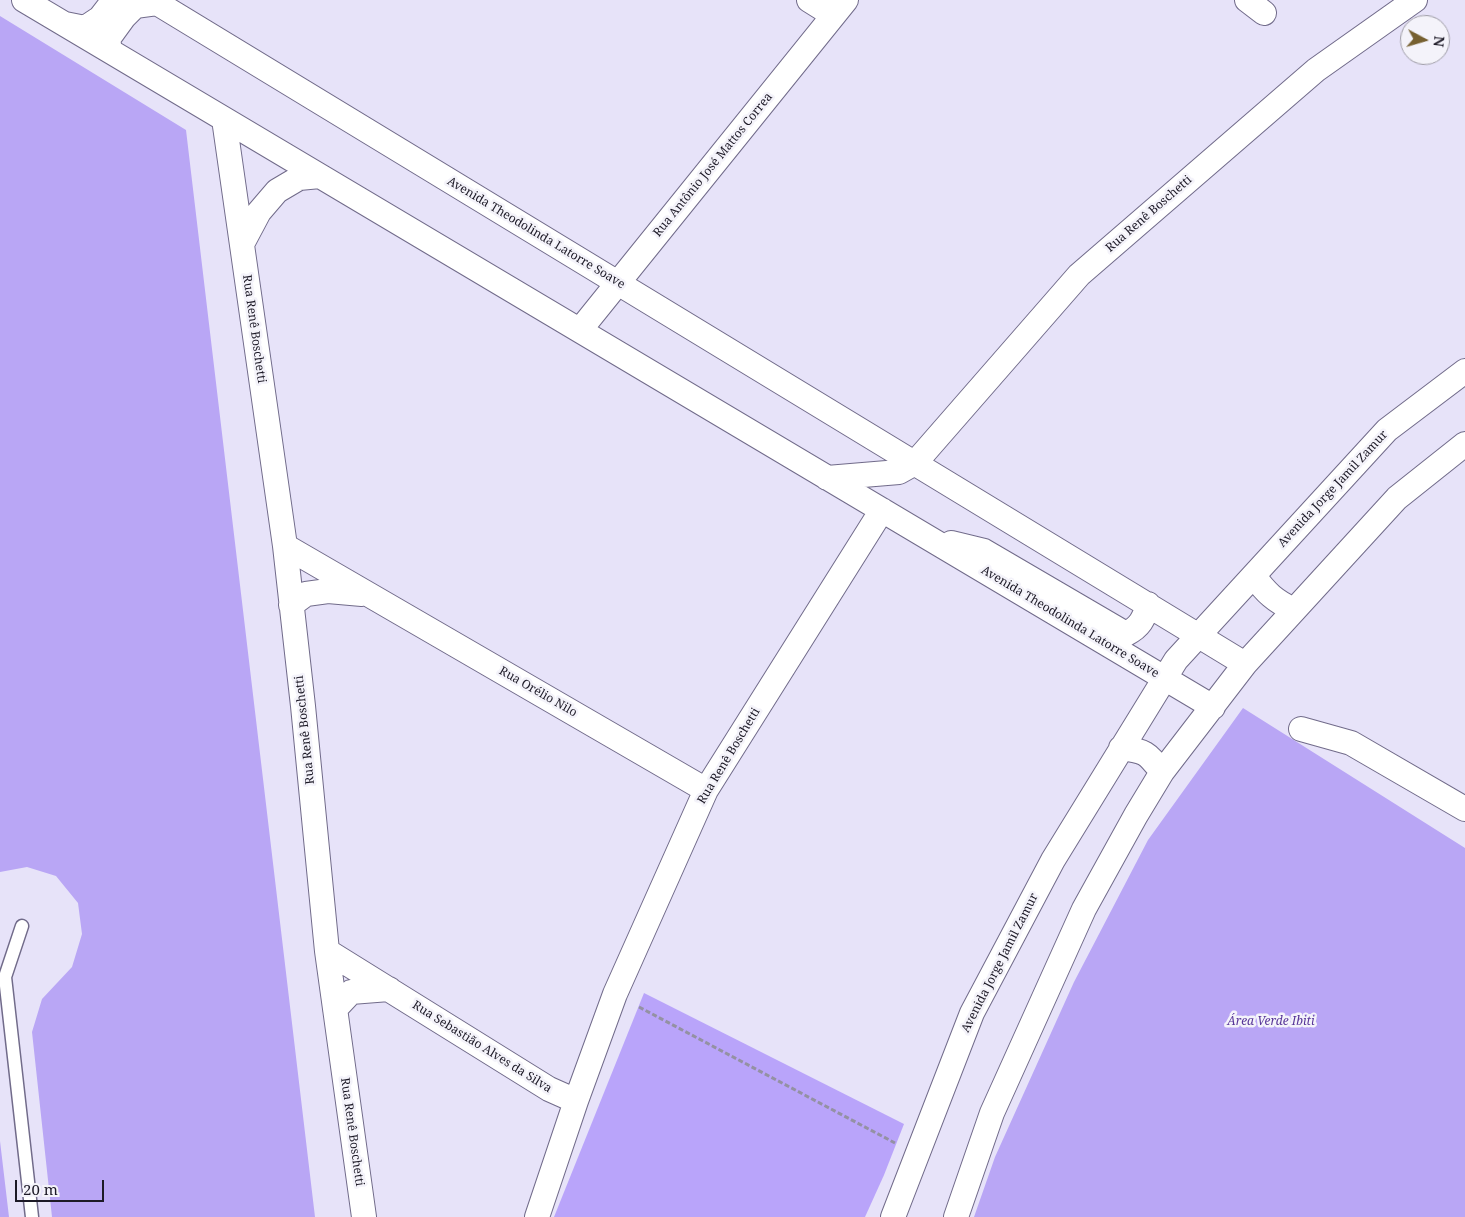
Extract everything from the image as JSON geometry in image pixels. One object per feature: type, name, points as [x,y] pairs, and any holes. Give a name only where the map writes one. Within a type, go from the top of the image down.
[{"type":"street","name":"Avenida Theodolinda Latorre Soave","points":[[24,0],[1213,707]]},
{"type":"street","name":"Avenida Theodolinda Latorre Soave","points":[[65,24],[84,28],[100,18],[114,0]]},
{"type":"street","points":[[809,0],[839,8]]},
{"type":"street","name":"Rua Renê Boschetti","points":[[915,463],[1079,275],[1316,70],[1415,0]]},
{"type":"street","name":"Avenida Theodolinda Latorre Soave","points":[[110,51],[108,39],[124,17],[135,6],[154,1],[1245,664]]},
{"type":"street","name":"Rua Antônio José Mattos Correa","points":[[580,330],[839,8]]},
{"type":"street","name":"Rua Renê Boschetti","points":[[224,119],[285,546],[304,706],[327,951],[364,1217]]},
{"type":"street","points":[[242,244],[259,212],[277,191],[299,178],[320,176]]},
{"type":"street","name":"Avenida Jorge Jamil Zamur","points":[[893,1217],[972,1013],[1053,860],[1176,660],[1387,430],[1465,371]]},
{"type":"street","points":[[956,1217],[992,1113],[1084,909],[1162,772],[1245,664],[1397,498],[1465,444]]},
{"type":"street","points":[[828,478],[899,472],[915,463]]},
{"type":"street","name":"Rua Renê Boschetti","points":[[538,1217],[576,1101],[615,994],[706,790],[882,510]]},
{"type":"street","name":"Avenida Theodolinda Latorre Soave","points":[[928,537],[984,550],[1126,634],[1135,630],[1144,617],[1148,604]]},
{"type":"street","name":"Rua Orélio Nilo","points":[[285,546],[706,790]]},
{"type":"street","points":[[1254,576],[1265,592],[1277,602],[1294,610]]},
{"type":"street","name":"Rua Orélio Nilo","points":[[291,605],[306,594],[320,592],[368,594]]},
{"type":"street","points":[[1301,729],[1351,743],[1465,809]]},
{"type":"street","points":[[1121,748],[1139,750],[1150,758],[1162,772]]},
{"type":"street","name":"Rua Sebastião Alves da Silva","points":[[327,951],[550,1089],[576,1101]]},
{"type":"street","points":[[335,1009],[351,992],[389,989]]},
{"type":"lane","points":[[22,926],[6,977],[32,1217]]},
{"type":"path","points":[[615,994],[917,1155]]},
{"type":"green space","points":[[0,16],[186,130],[315,1217],[52,1217],[32,1032],[42,999],[72,967],[82,934],[78,903],[56,876],[27,867],[0,872]]},
{"type":"green space","name":"Área Verde Ibiti","points":[[1243,708],[1465,848],[1465,1217],[974,1217],[995,1157],[1074,982],[1148,840]]},
{"type":"green space","points":[[0,1141],[9,1217],[0,1217]]},
{"type":"shaded area","points":[[644,993],[904,1124],[865,1217],[554,1217]]}]
